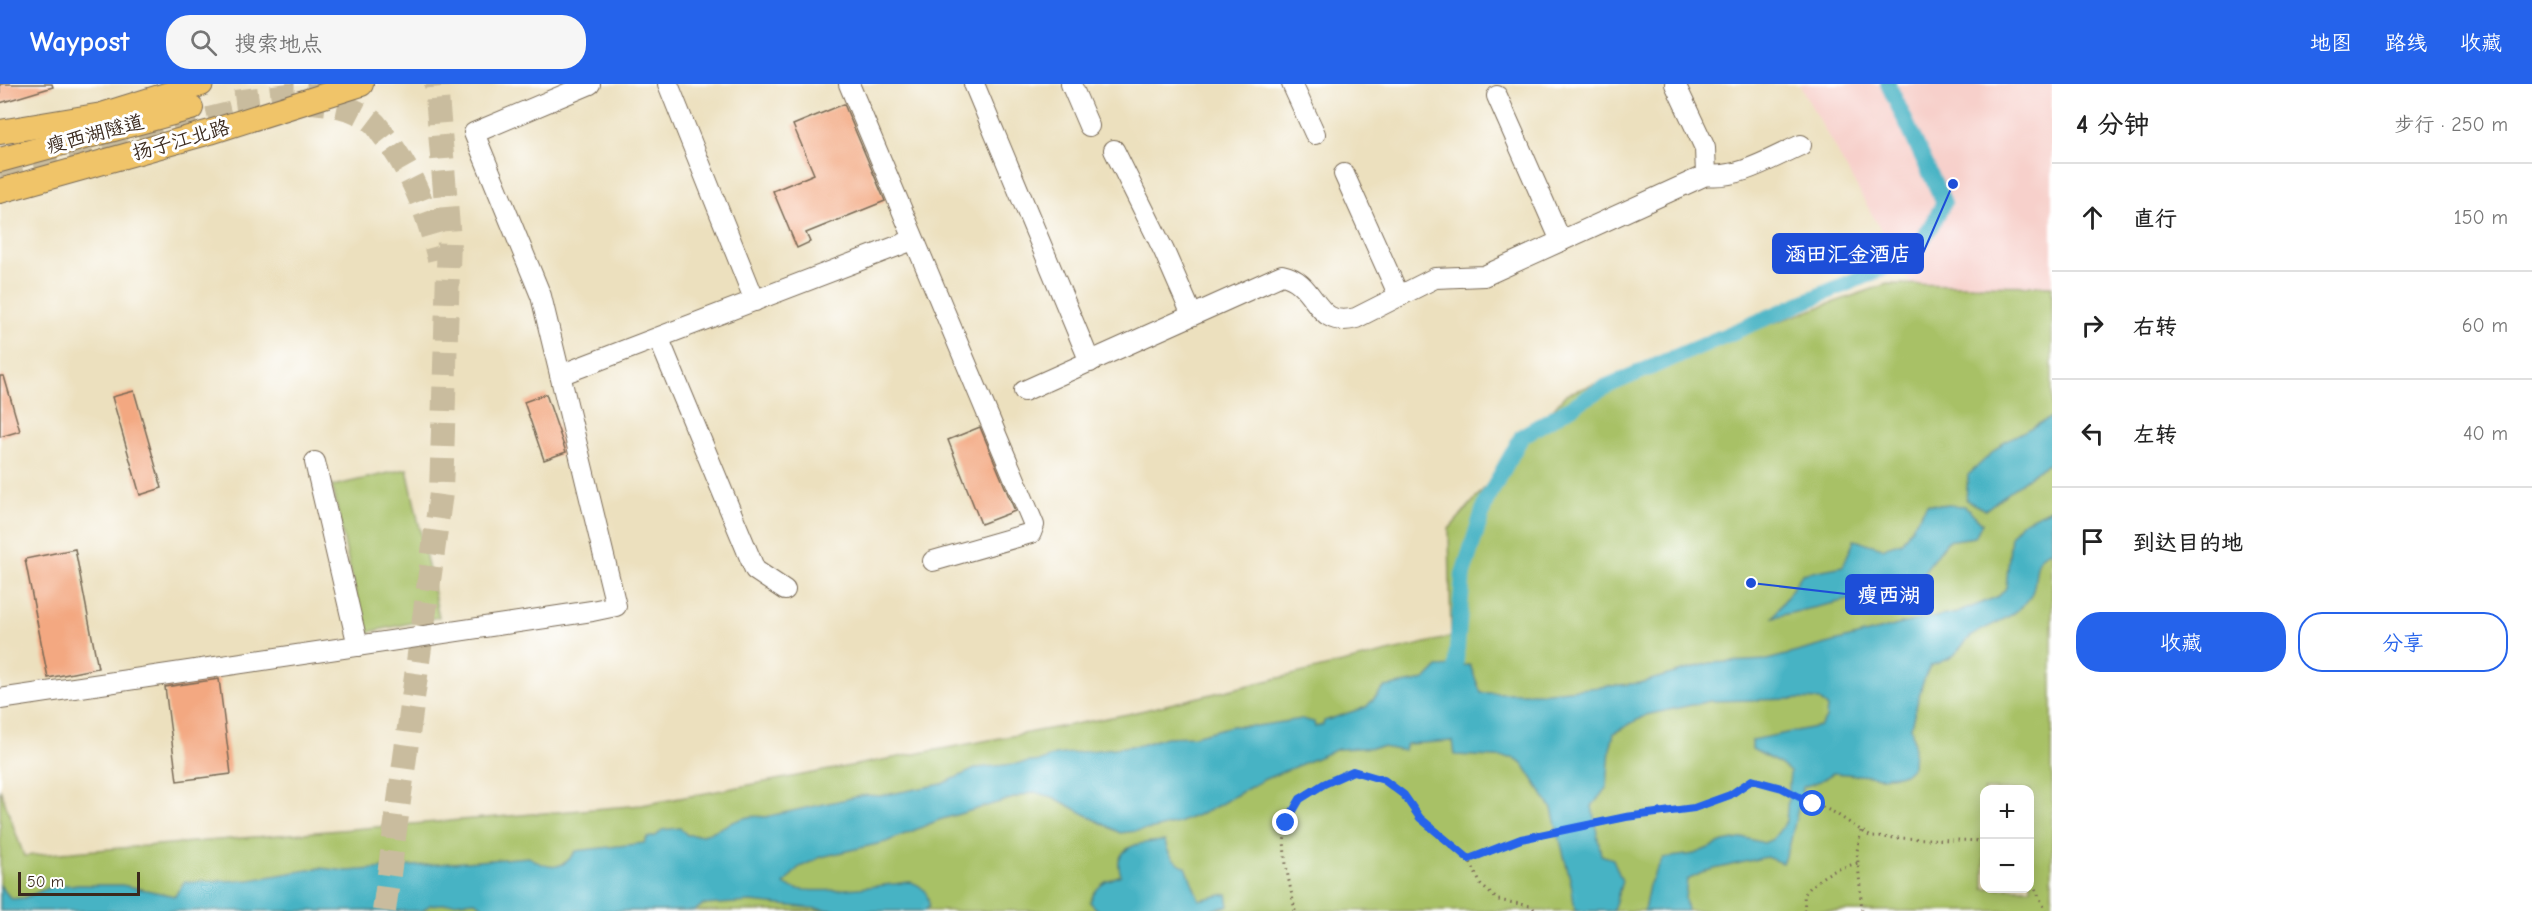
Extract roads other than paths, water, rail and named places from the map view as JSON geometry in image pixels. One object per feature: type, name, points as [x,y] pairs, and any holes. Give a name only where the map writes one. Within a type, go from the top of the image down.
[{"type":"main road","points":[[0,132],[102,114],[201,84]]},
{"type":"main road","name":"扬子江北路","points":[[0,191],[210,132],[361,84]]},
{"type":"main road","name":"瘦西湖隧道","points":[[0,160],[190,108]]},
{"type":"lane","points":[[0,699],[616,606],[541,296],[474,134],[590,84]]},
{"type":"lane","points":[[668,84],[755,301]]},
{"type":"lane","points":[[849,84],[1034,525],[1031,533],[933,561]]},
{"type":"lane","points":[[974,84],[1090,362]]},
{"type":"lane","points":[[1071,84],[1089,126]]},
{"type":"lane","points":[[1292,84],[1315,134]]},
{"type":"lane","points":[[1675,84],[1705,148],[1707,175]]},
{"type":"lane","points":[[1497,96],[1562,241]]},
{"type":"lane","points":[[1024,391],[1282,275],[1294,278],[1331,319],[1343,321],[1356,318],[1435,278],[1484,276],[1707,175],[1723,177],[1736,174],[1801,145]]},
{"type":"lane","points":[[1114,150],[1164,251],[1192,315]]},
{"type":"lane","points":[[1344,174],[1399,296]]},
{"type":"lane","points":[[560,375],[913,240]]},
{"type":"lane","points":[[659,339],[755,570],[785,590]]},
{"type":"lane","points":[[315,462],[358,646]]},
{"type":"water","points":[[2052,417],[2052,462],[2039,469],[1985,510],[1966,500],[1968,475],[2005,441]]},
{"type":"water","points":[[1927,504],[1965,506],[1982,523],[1975,537],[1947,541],[1920,577],[1897,595],[1874,594],[1773,617],[1802,574],[1843,566],[1854,540],[1883,548],[1902,542]]},
{"type":"water","points":[[2052,508],[2052,551],[2040,558],[2030,597],[2011,615],[1972,636],[1952,657],[1930,666],[1923,681],[1911,726],[1914,745],[1913,766],[1904,774],[1882,777],[1833,773],[1803,787],[1789,848],[1782,863],[1766,857],[1706,871],[1687,880],[1685,898],[1687,911],[1644,911],[1649,885],[1663,858],[1694,854],[1723,842],[1745,838],[1764,843],[1773,839],[1786,822],[1790,772],[1752,749],[1752,740],[1820,726],[1826,719],[1827,707],[1820,700],[1710,701],[1646,715],[1614,733],[1610,749],[1607,787],[1592,806],[1601,855],[1613,859],[1622,881],[1613,911],[1575,911],[1571,883],[1552,809],[1523,764],[1513,758],[1455,755],[1453,741],[1407,744],[1404,751],[1382,747],[1338,749],[1263,780],[1210,810],[1178,823],[1153,829],[1120,833],[1053,797],[1034,792],[939,820],[886,842],[821,857],[798,868],[784,884],[794,888],[825,890],[911,882],[927,894],[929,907],[924,911],[840,911],[751,902],[703,905],[694,911],[489,911],[475,901],[430,905],[422,911],[0,911],[0,885],[11,899],[24,898],[55,885],[122,885],[175,896],[184,882],[250,880],[319,868],[348,871],[529,857],[543,864],[555,866],[566,862],[576,851],[644,843],[647,838],[656,836],[662,830],[680,828],[687,835],[704,835],[734,821],[749,817],[765,817],[865,795],[880,796],[942,784],[977,768],[1041,761],[1055,755],[1141,745],[1166,737],[1194,736],[1232,726],[1257,726],[1302,719],[1314,722],[1315,727],[1323,725],[1324,721],[1366,707],[1385,687],[1425,680],[1438,667],[1470,665],[1481,693],[1539,693],[1640,683],[1710,663],[1767,660],[1913,621],[1957,613],[1999,596],[2006,588],[2011,535],[2021,523]]},
{"type":"water","points":[[1165,841],[1171,857],[1186,867],[1199,900],[1227,894],[1229,906],[1207,911],[1098,911],[1090,902],[1092,896],[1102,885],[1121,875],[1119,861],[1126,850],[1138,844]]},
{"type":"waterway","points":[[1454,686],[1463,574],[1486,501],[1522,436],[1607,386],[1914,255],[1944,203],[1888,84]]},
{"type":"tunnel","points":[[384,911],[441,493],[449,239],[436,84]]},
{"type":"tunnel","points":[[235,102],[289,95],[319,95]]},
{"type":"tunnel","points":[[302,102],[330,104],[348,109],[357,112],[376,125],[411,179],[430,226],[439,259]]},
{"type":"tunnel","points":[[0,177],[253,108]]},
{"type":"place","name":"涵田汇金酒店","points":[[1953,184]]},
{"type":"place","name":"瘦西湖","points":[[1751,583]]}]
